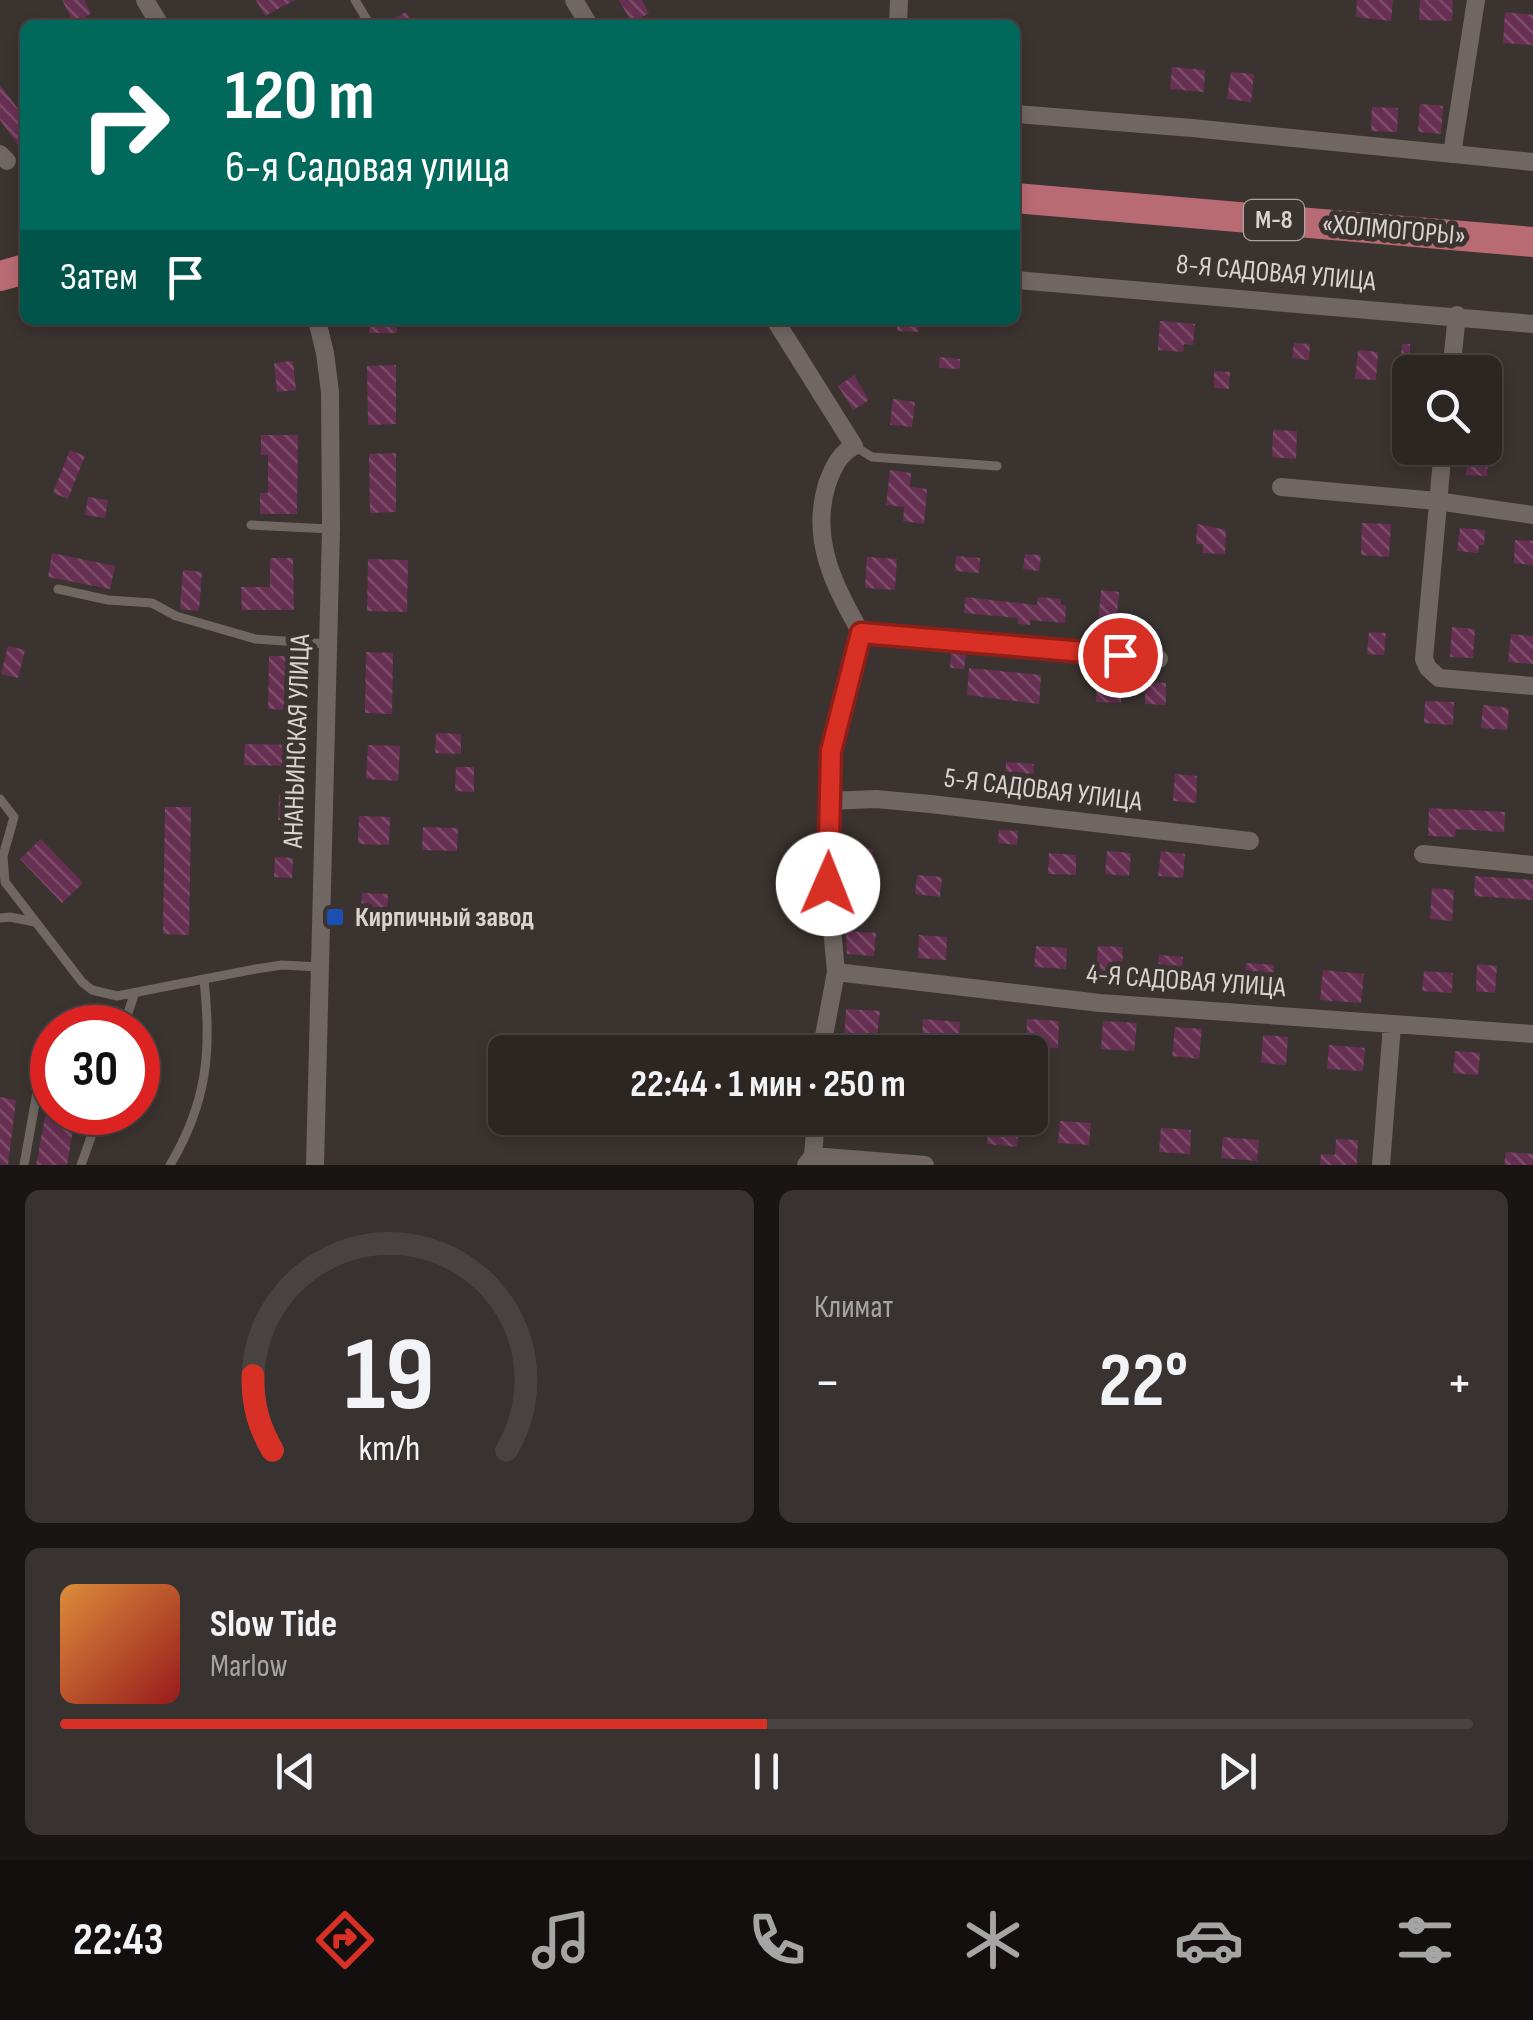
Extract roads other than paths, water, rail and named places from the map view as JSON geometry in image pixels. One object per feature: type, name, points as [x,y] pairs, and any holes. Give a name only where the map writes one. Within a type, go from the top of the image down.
[{"type":"highway","name":"«ХОЛМОГОРЫ»","points":[[1020,198],[1533,242]]},
{"type":"street","points":[[1452,154],[1476,0]]},
{"type":"street","points":[[1020,114],[1533,162]]},
{"type":"street","name":"8-Я САДОВАЯ УЛИЦА","points":[[1020,280],[1533,324]]},
{"type":"street","points":[[1453,355],[1457,316]]},
{"type":"street","name":"АНАНЬИНСКАЯ УЛИЦА","points":[[315,1165],[330,528],[330,392],[318,325]]},
{"type":"street","points":[[778,325],[854,446],[844,452],[828,480],[820,530],[822,550],[861,633],[831,751],[828,899],[836,972],[823,1035]]},
{"type":"street","points":[[1441,465],[1424,649],[1428,668],[1439,678],[1533,686]]},
{"type":"street","points":[[1281,487],[1437,501],[1533,515]]},
{"type":"street","points":[[861,633],[1159,659]]},
{"type":"street","name":"5-Я САДОВАЯ УЛИЦА","points":[[829,800],[930,804],[1250,841]]},
{"type":"street","points":[[1423,854],[1533,866]]},
{"type":"street","name":"4-Я САДОВАЯ УЛИЦА","points":[[836,972],[1100,1003],[1533,1034]]},
{"type":"street","points":[[1381,1165],[1392,1025]]},
{"type":"street","points":[[813,1135],[809,1161],[925,1165]]},
{"type":"lane","points":[[854,446],[872,456],[998,466]]},
{"type":"lane","points":[[251,525],[330,528]]},
{"type":"lane","points":[[58,589],[152,604],[187,620],[255,640],[328,644]]},
{"type":"lane","points":[[0,800],[14,817],[3,856],[5,882],[92,990],[117,996],[282,965],[319,966]]},
{"type":"lane","points":[[0,918],[36,922]]},
{"type":"lane","points":[[170,1165],[191,1124],[204,1084],[209,1048],[204,980]]},
{"type":"lane","points":[[129,1005],[134,994]]},
{"type":"lane","points":[[24,1165],[30,1133]]},
{"type":"lane","points":[[82,1165],[92,1135]]},
{"type":"place","name":"Кирпичный завод","points":[[335,917]]}]
